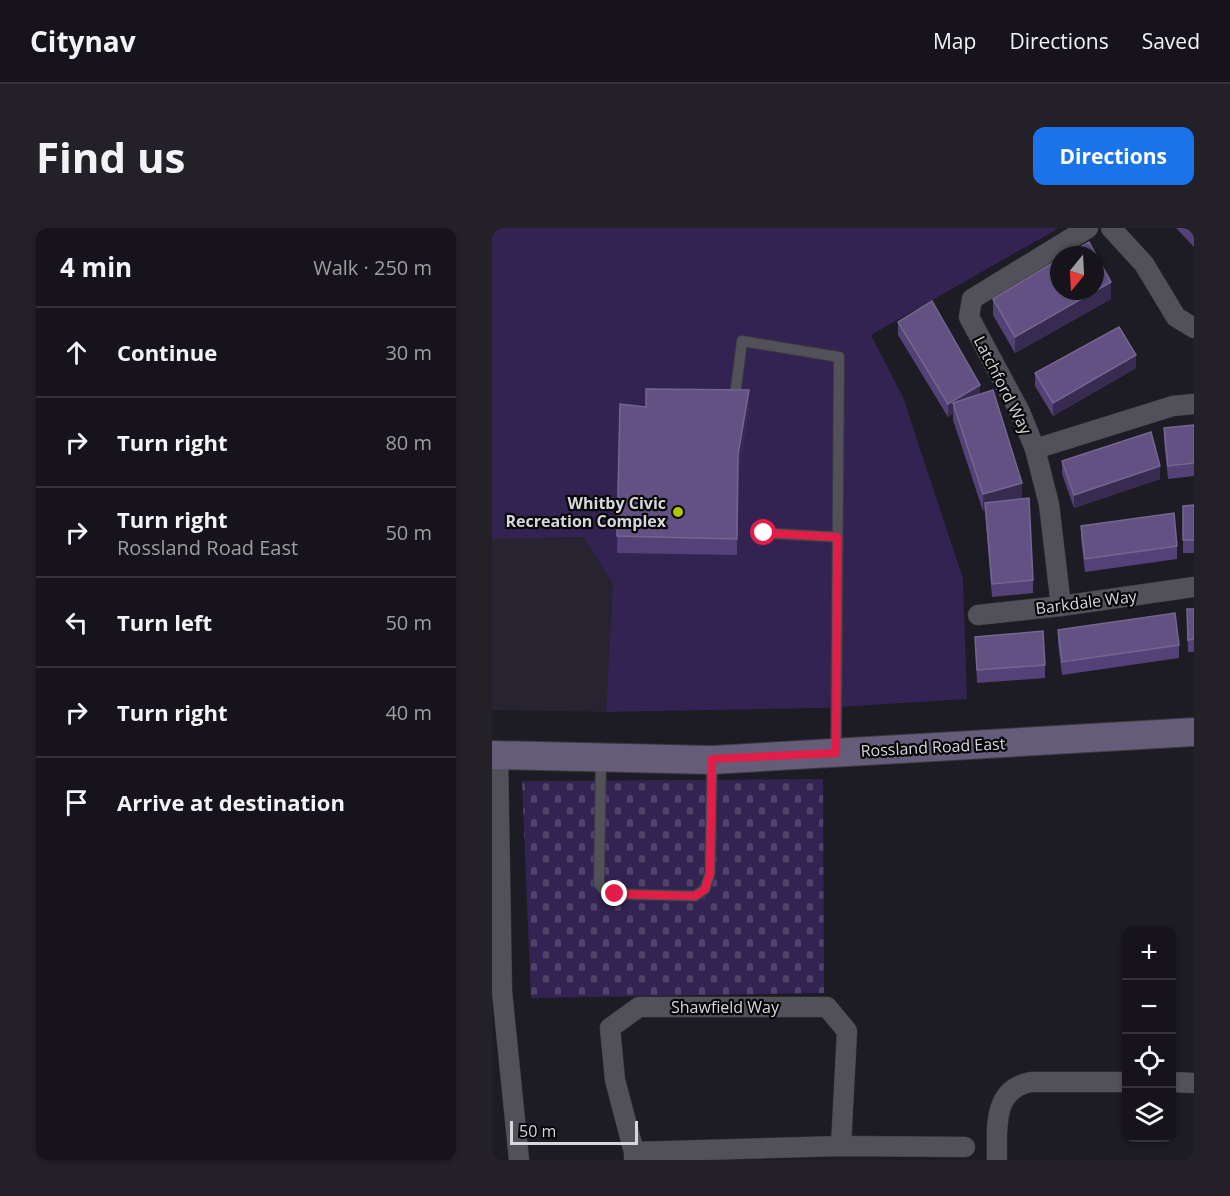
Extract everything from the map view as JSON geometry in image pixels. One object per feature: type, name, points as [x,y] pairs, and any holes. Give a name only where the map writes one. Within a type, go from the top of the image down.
[{"type":"main road","name":"Rossland Road East","points":[[495,755],[712,759],[1194,732]]},
{"type":"street","name":"Latchford Way","points":[[1062,606],[1049,504],[1035,450],[1020,412],[969,317],[972,299],[1088,228]]},
{"type":"street","points":[[1111,228],[1144,264],[1176,317],[1194,328]]},
{"type":"street","points":[[1035,450],[1173,406],[1194,404]]},
{"type":"street","name":"Barkdale Way","points":[[978,615],[1062,606],[1194,587]]},
{"type":"street","points":[[495,755],[502,991],[519,1160]]},
{"type":"street","name":"Shawfield Way","points":[[634,1156],[615,1080],[610,1028],[639,1007],[827,1007],[848,1030],[841,1146]]},
{"type":"street","points":[[997,1160],[997,1119],[1001,1104],[1020,1084],[1122,1082]]},
{"type":"street","points":[[1176,1082],[1194,1083]]},
{"type":"street","points":[[634,1156],[841,1146],[965,1147]]},
{"type":"lane","points":[[735,396],[742,341],[839,357],[836,753]]},
{"type":"lane","points":[[764,533],[837,537]]},
{"type":"lane","points":[[601,757],[599,884],[604,890],[615,894],[695,896],[705,889],[710,873],[712,759]]},
{"type":"shaded area","points":[[584,537],[614,584],[606,712],[492,710],[492,539]]},
{"type":"green space","points":[[492,228],[1059,228],[871,335],[903,397],[963,579],[967,699],[823,708],[606,712],[613,584],[584,537],[492,539]]},
{"type":"green space","points":[[823,779],[824,993],[531,998],[522,781]]},
{"type":"building","points":[[1050,264],[1050,300],[1080,300],[1015,337],[993,299]]},
{"type":"building","points":[[1104,269],[1111,282],[1104,286]]},
{"type":"building","points":[[932,301],[980,385],[948,404],[898,322]]},
{"type":"building","points":[[1119,327],[1136,355],[1053,403],[1035,373]]},
{"type":"building","name":"Whitby Civic Recreation Complex","points":[[646,389],[749,390],[738,454],[737,539],[617,536],[620,404],[646,407]]},
{"type":"building","points":[[993,390],[1022,483],[983,494],[953,403]]},
{"type":"building","points":[[1194,425],[1194,463],[1168,466],[1164,428]]},
{"type":"building","points":[[1151,432],[1160,466],[1074,495],[1062,461]]},
{"type":"building","points":[[1029,498],[1033,580],[992,584],[985,503]]},
{"type":"building","points":[[1194,505],[1194,540],[1183,540],[1183,506]]},
{"type":"building","points":[[1174,513],[1177,546],[1085,559],[1081,526]]},
{"type":"building","points":[[1187,609],[1194,609],[1194,639],[1188,640]]},
{"type":"building","points":[[1175,613],[1179,645],[1062,662],[1058,630]]},
{"type":"building","points":[[1043,631],[1045,665],[977,670],[975,637]]},
{"type":"place","name":"Whitby Civic Recreation Complex","points":[[678,512]]},
{"type":"route","points":[[615,894],[695,896],[705,889],[710,873],[712,759],[836,753],[837,537],[764,533]]}]
